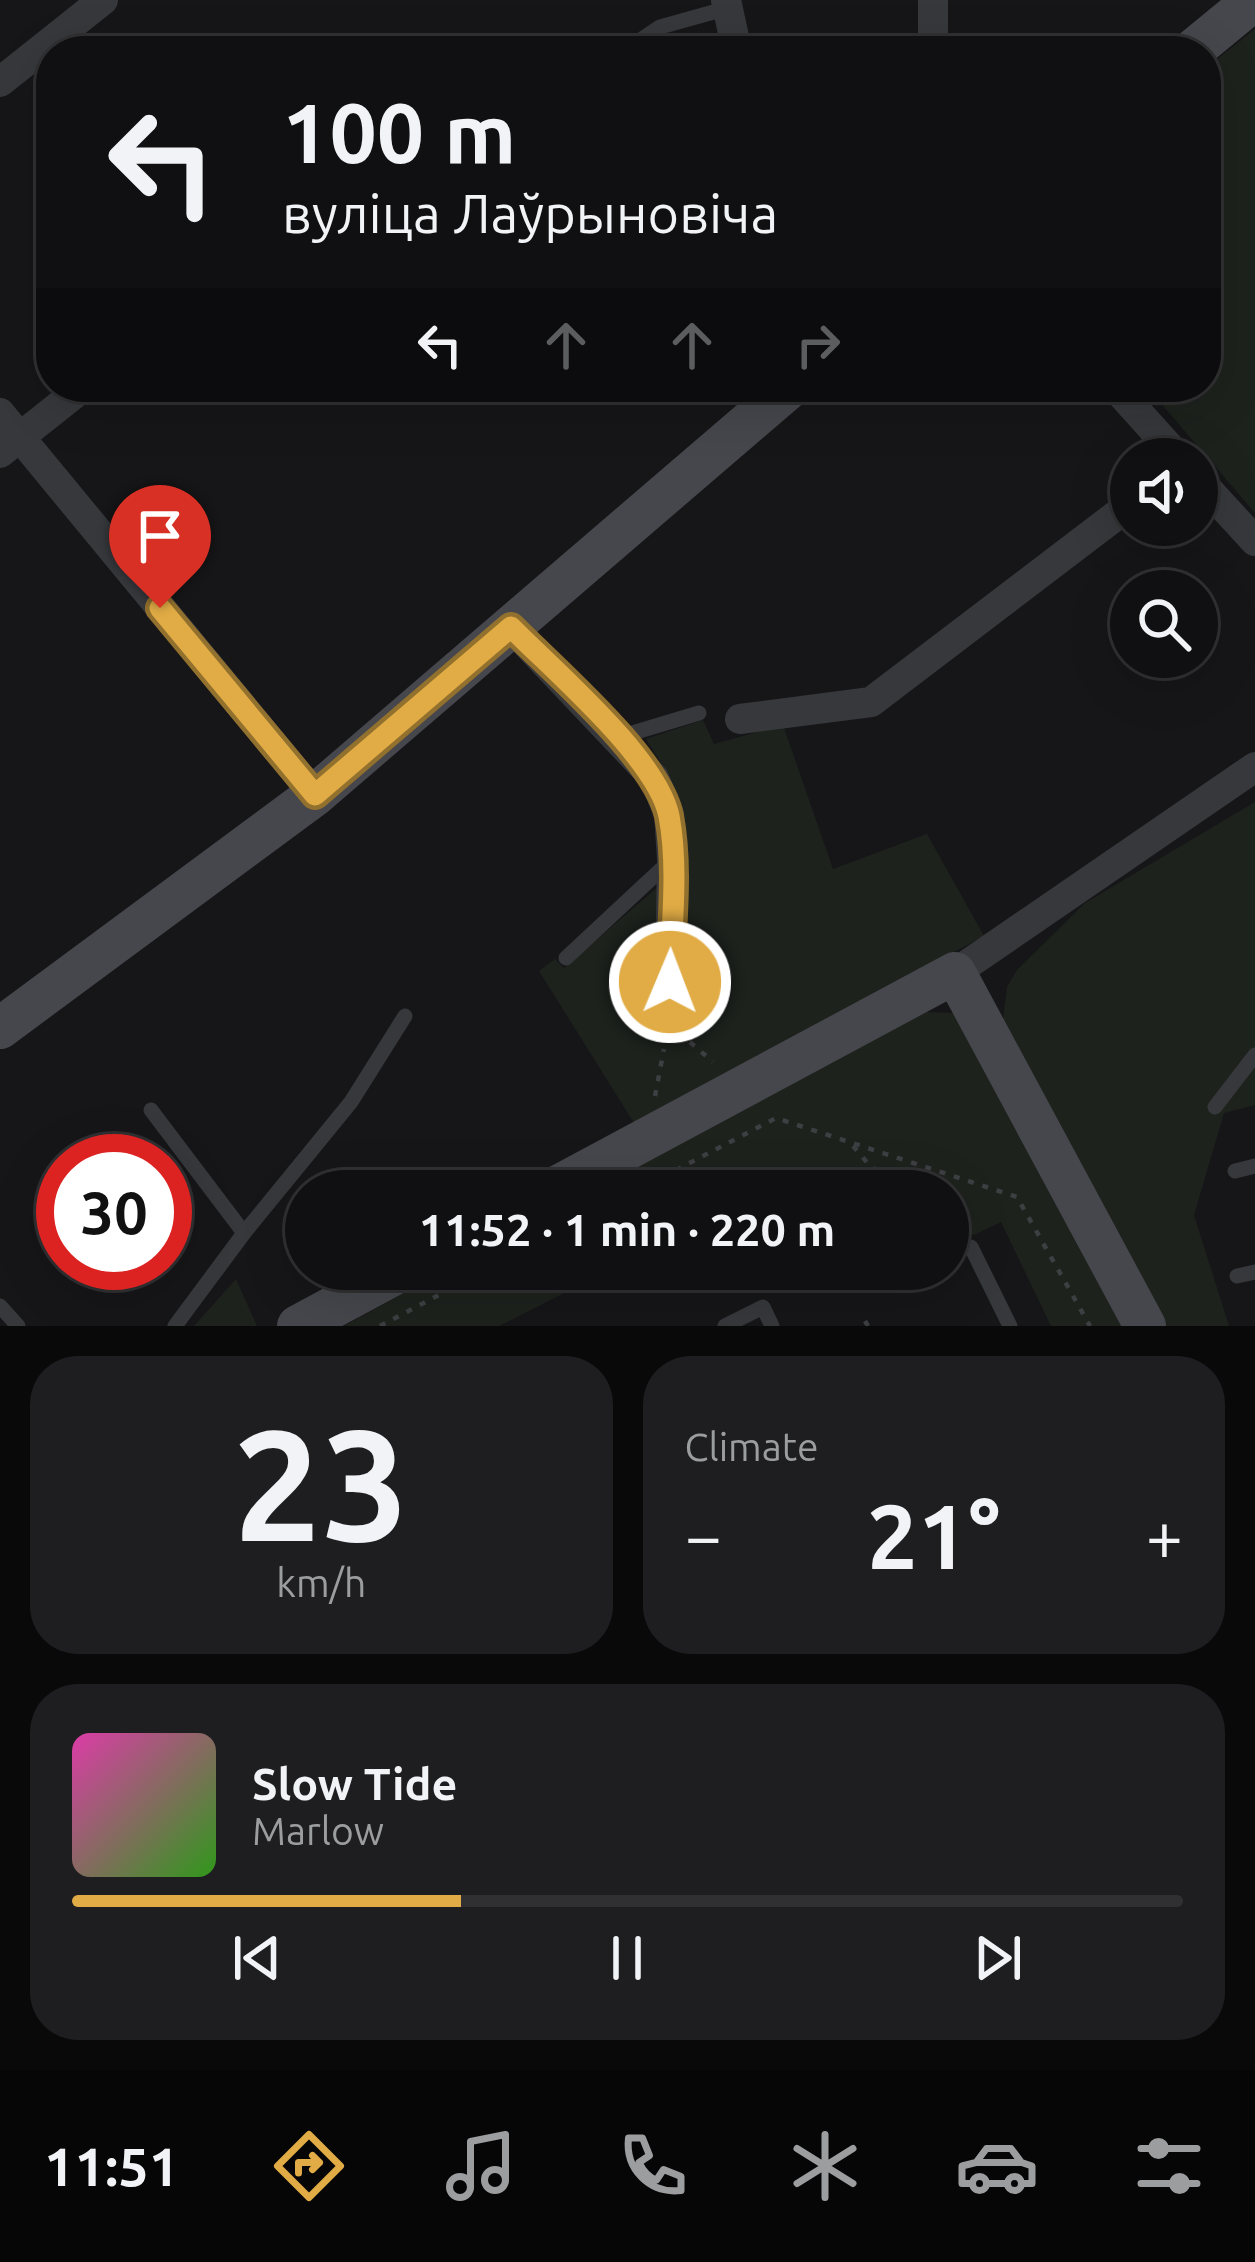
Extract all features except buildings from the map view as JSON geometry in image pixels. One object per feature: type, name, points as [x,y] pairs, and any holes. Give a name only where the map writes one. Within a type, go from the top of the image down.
[{"type":"main road","points":[[1210,36],[1254,0]]},
{"type":"main road","points":[[0,1028],[315,795],[773,402]]},
{"type":"main road","points":[[588,1170],[956,973],[1145,1326]]},
{"type":"main road","points":[[301,1325],[365,1290]]},
{"type":"street","points":[[58,36],[103,0]]},
{"type":"street","points":[[933,0],[933,36]]},
{"type":"street","points":[[727,4],[733,36]]},
{"type":"street","points":[[0,82],[36,53]]},
{"type":"street","points":[[10,446],[64,402]]},
{"type":"street","points":[[1129,402],[1161,438]]},
{"type":"street","points":[[0,413],[10,446],[315,795]]},
{"type":"street","points":[[1218,501],[1255,541]]},
{"type":"street","points":[[740,719],[872,702],[1110,520]]},
{"type":"street","points":[[511,627],[619,737],[653,778],[669,814],[669,1024]]},
{"type":"street","points":[[956,973],[1255,767]]},
{"type":"lane","points":[[646,36],[727,4]]},
{"type":"lane","points":[[619,737],[699,713]]},
{"type":"lane","points":[[566,958],[672,860]]},
{"type":"lane","points":[[175,1326],[351,1102],[405,1016]]},
{"type":"lane","points":[[1215,1107],[1255,1055]]},
{"type":"lane","points":[[151,1111],[244,1233]]},
{"type":"lane","points":[[1234,1171],[1255,1166]]},
{"type":"lane","points":[[971,1247],[1010,1326]]},
{"type":"lane","points":[[1237,1276],[1255,1272]]},
{"type":"lane","points":[[0,1306],[18,1326]]},
{"type":"lane","points":[[725,1326],[763,1307],[772,1326]]},
{"type":"path","points":[[676,1170],[776,1118],[1017,1196],[1090,1326]]},
{"type":"path","points":[[849,1142],[877,1170]]},
{"type":"path","points":[[380,1326],[448,1290]]},
{"type":"shaded area","points":[[1255,29],[1255,513],[1218,470],[1218,438],[1191,438],[1160,402],[1221,402],[1221,56]]},
{"type":"shaded area","points":[[703,720],[714,744],[783,725],[833,869],[927,834],[984,936],[634,1123],[539,971],[555,959],[564,968],[682,866],[667,773],[646,739]]},
{"type":"shaded area","points":[[1255,802],[1255,1105],[1224,1113],[1194,1215],[1229,1326],[1163,1326],[1003,1020],[1007,987],[1017,970],[1085,903]]},
{"type":"shaded area","points":[[926,1012],[953,1013],[1125,1326],[1051,1326],[1001,1222],[969,1233],[969,1170],[630,1170]]},
{"type":"shaded area","points":[[236,1279],[257,1326],[194,1326]]},
{"type":"shaded area","points":[[410,1290],[570,1290],[499,1326],[344,1326]]},
{"type":"route","points":[[160,608],[315,795],[511,627],[653,778],[669,814],[670,982]]}]
